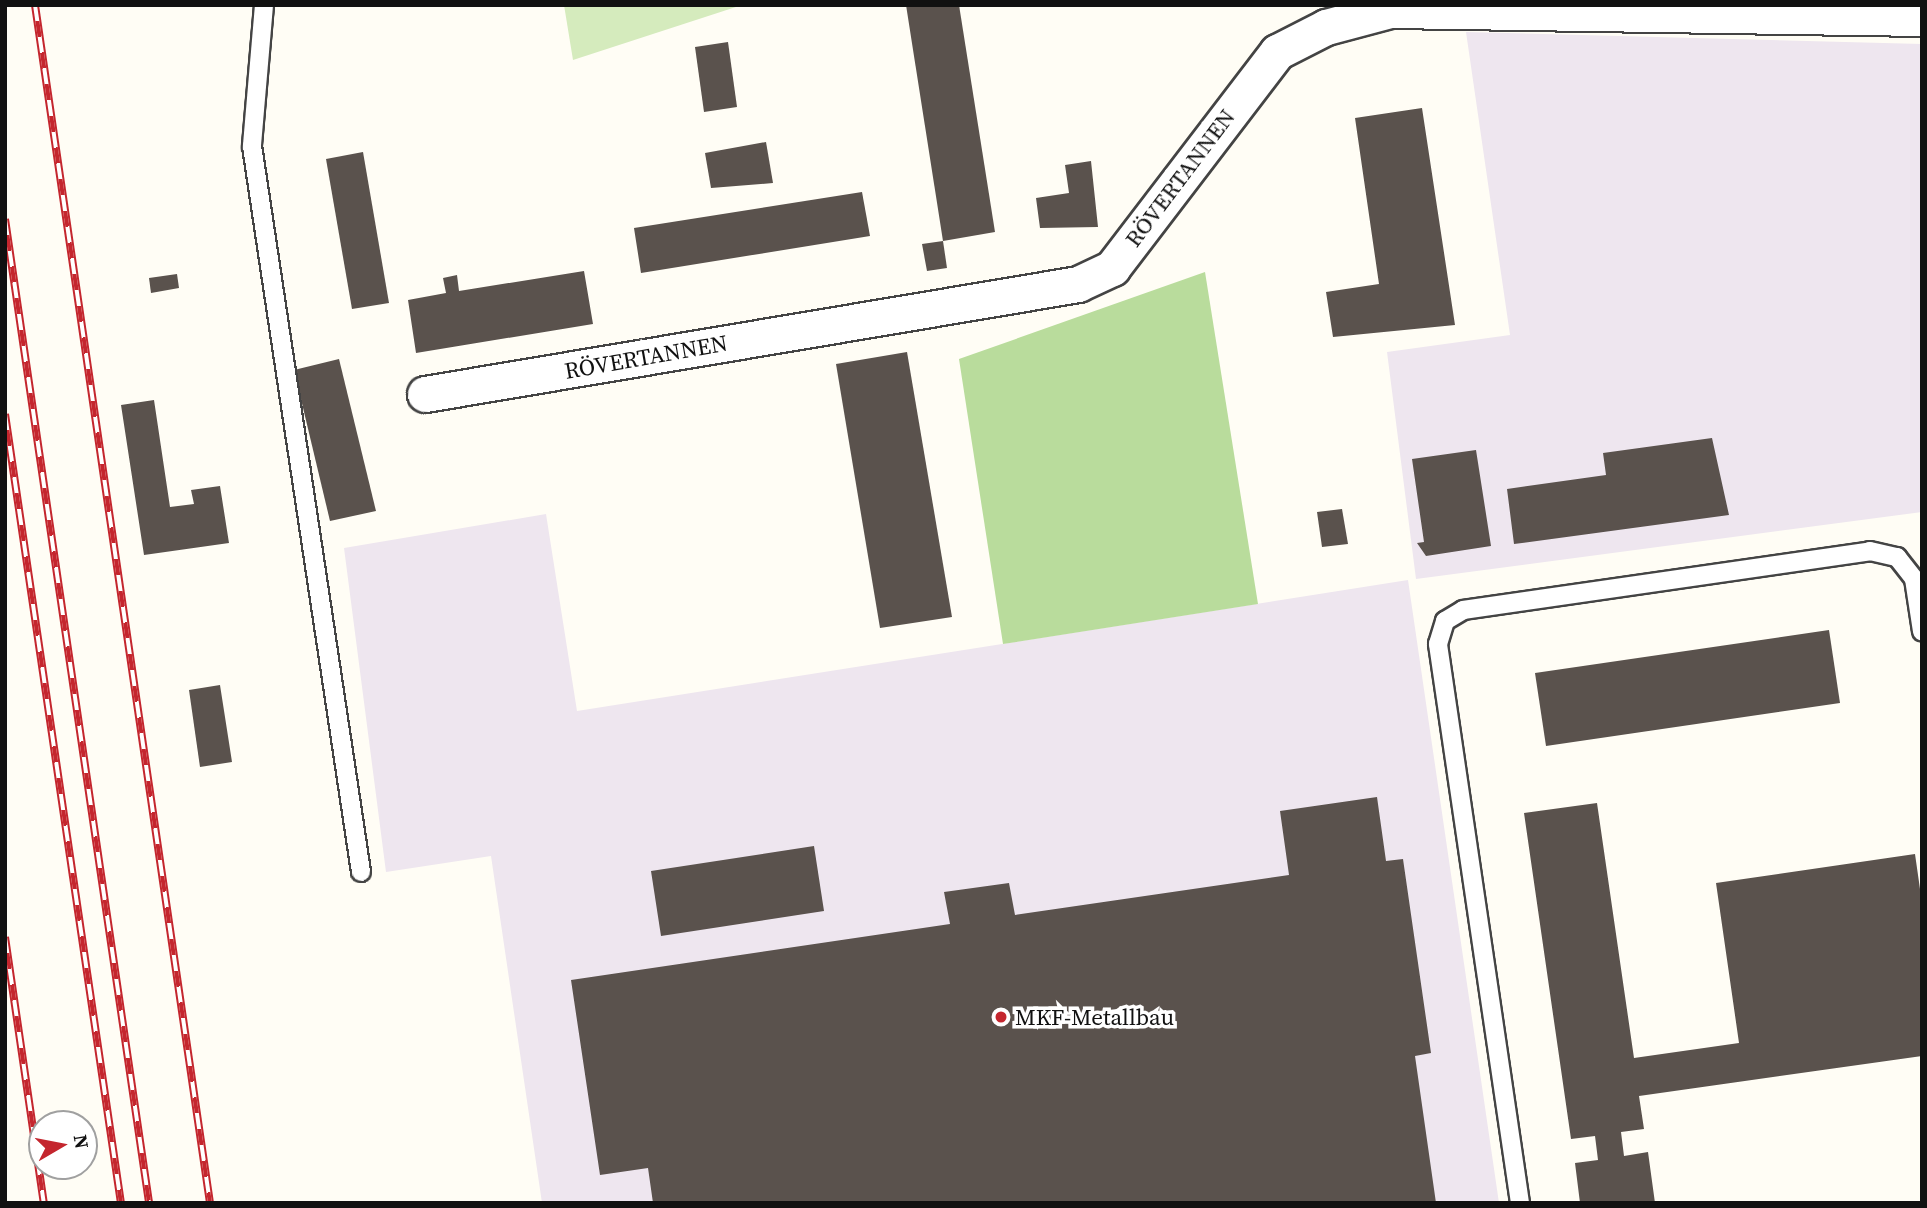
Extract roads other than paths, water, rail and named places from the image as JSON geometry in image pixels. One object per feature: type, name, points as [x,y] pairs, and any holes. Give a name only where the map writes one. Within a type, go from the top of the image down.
[{"type":"street","name":"RÖVERTANNEN","points":[[425,394],[1078,284],[1112,268],[1277,52],[1326,27],[1390,10],[1922,18]]},
{"type":"lane","points":[[264,5],[252,146],[361,872]]},
{"type":"lane","points":[[1520,1203],[1438,644],[1445,621],[1464,610],[1870,551],[1897,557],[1914,579],[1922,631]]},
{"type":"railway","points":[[35,5],[210,1203]]},
{"type":"railway","points":[[5,219],[149,1203]]},
{"type":"railway","points":[[5,414],[121,1203]]},
{"type":"railway","points":[[5,937],[44,1203]]},
{"type":"place","name":"MKF-Metallbau","points":[[1001,1017]]}]
